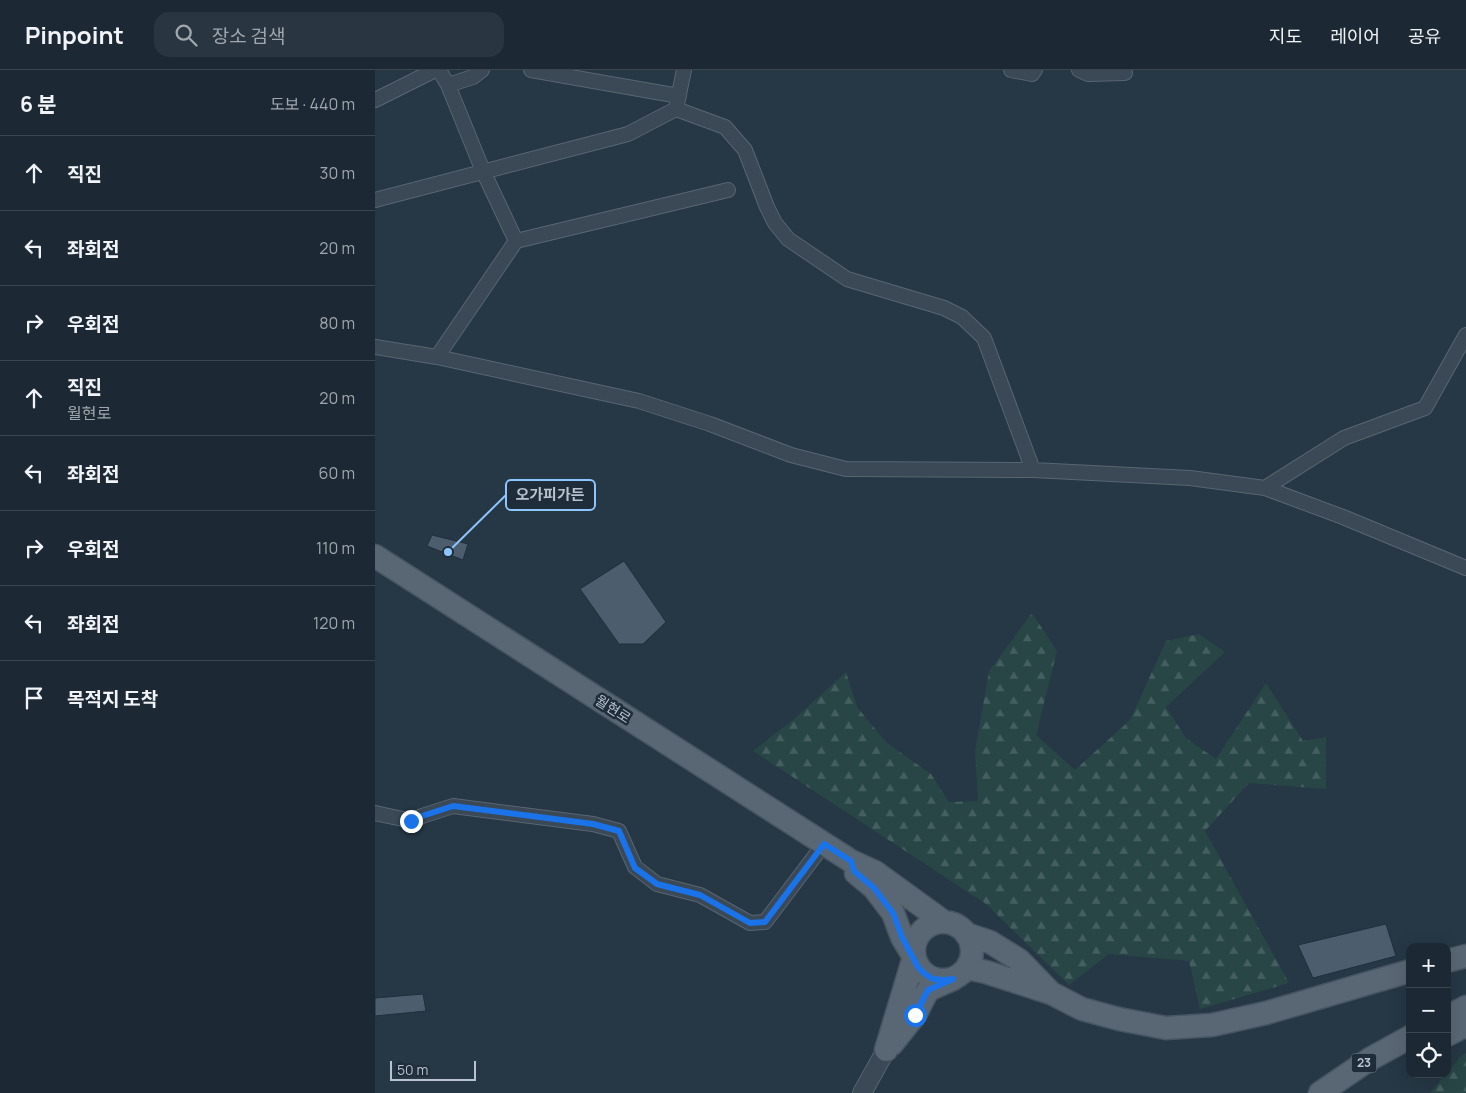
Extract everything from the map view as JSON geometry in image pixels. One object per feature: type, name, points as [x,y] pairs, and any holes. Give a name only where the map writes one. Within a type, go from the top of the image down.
[{"type":"main road","name":"월현로","points":[[375,556],[851,861]]},
{"type":"main road","points":[[851,861],[875,872],[944,922],[960,928],[967,934],[990,942],[1019,960],[1051,993]]},
{"type":"main road","points":[[851,861],[854,871],[874,888],[893,913],[902,937],[918,967],[933,979],[943,980],[960,973],[986,972],[1051,993],[1082,1009],[1119,1019],[1166,1028],[1212,1025],[1266,1013],[1406,972]]},
{"type":"main road","points":[[886,1050],[914,957],[916,940],[927,927],[935,923],[944,922]]},
{"type":"main road","points":[[886,1050],[915,1015],[928,990],[960,973],[971,960],[971,942],[967,934]]},
{"type":"main road","points":[[1451,960],[1466,956]]},
{"type":"main road","points":[[1451,1015],[1466,1006]]},
{"type":"main road","points":[[1449,1033],[1466,1025]]},
{"type":"main road","name":"23","points":[[1320,1093],[1370,1059],[1406,1039]]},
{"type":"main road","name":"23","points":[[1344,1093],[1383,1068],[1406,1056]]},
{"type":"street","points":[[375,100],[437,70],[447,86],[483,171],[516,241]]},
{"type":"street","points":[[447,86],[473,77],[482,70]]},
{"type":"street","points":[[531,70],[678,103],[725,127],[745,150],[775,224],[788,239],[847,279],[944,308],[962,317],[984,338],[1033,470]]},
{"type":"street","points":[[375,200],[628,134],[678,103],[684,70]]},
{"type":"street","points":[[1011,70],[1032,74],[1035,70]]},
{"type":"street","points":[[1079,70],[1088,74],[1125,74]]},
{"type":"street","points":[[437,357],[516,241],[728,190]]},
{"type":"street","points":[[1265,488],[1344,438],[1425,408],[1466,335]]},
{"type":"street","points":[[375,347],[437,357],[639,400],[791,455],[846,468],[1033,470],[1190,478],[1265,488],[1352,521],[1466,568]]},
{"type":"street","points":[[375,813],[411,821],[453,806],[593,824],[619,831],[635,868],[657,884],[700,895],[750,923],[765,922],[824,844]]},
{"type":"street","points":[[862,1093],[886,1050]]},
{"type":"green space","points":[[1032,613],[1057,651],[1036,735],[1075,770],[1130,720],[1166,641],[1199,634],[1225,652],[1166,707],[1186,738],[1216,759],[1266,683],[1303,741],[1326,737],[1326,789],[1249,783],[1205,831],[1289,983],[1200,1009],[1189,961],[1109,954],[1069,985],[986,904],[753,751],[793,720],[846,672],[857,707],[887,743],[931,774],[949,802],[978,801],[975,751],[989,671]]},
{"type":"green space","points":[[1466,1053],[1466,1093],[1430,1093],[1443,1078],[1451,1078],[1451,1068]]},
{"type":"building","points":[[432,535],[468,544],[463,560],[427,546]]},
{"type":"building","points":[[624,561],[666,622],[643,644],[619,644],[580,589]]},
{"type":"building","points":[[1386,924],[1396,956],[1313,978],[1298,945]]},
{"type":"building","points":[[423,994],[426,1011],[375,1016],[375,998]]},
{"type":"place","name":"오가피가든","points":[[448,552]]},
{"type":"route","points":[[411,821],[453,806],[593,824],[619,831],[635,868],[657,884],[700,895],[750,923],[765,922],[824,844],[851,861],[854,871],[874,888],[893,913],[902,937],[918,967],[933,979],[953,979],[928,990],[915,1015]]}]
